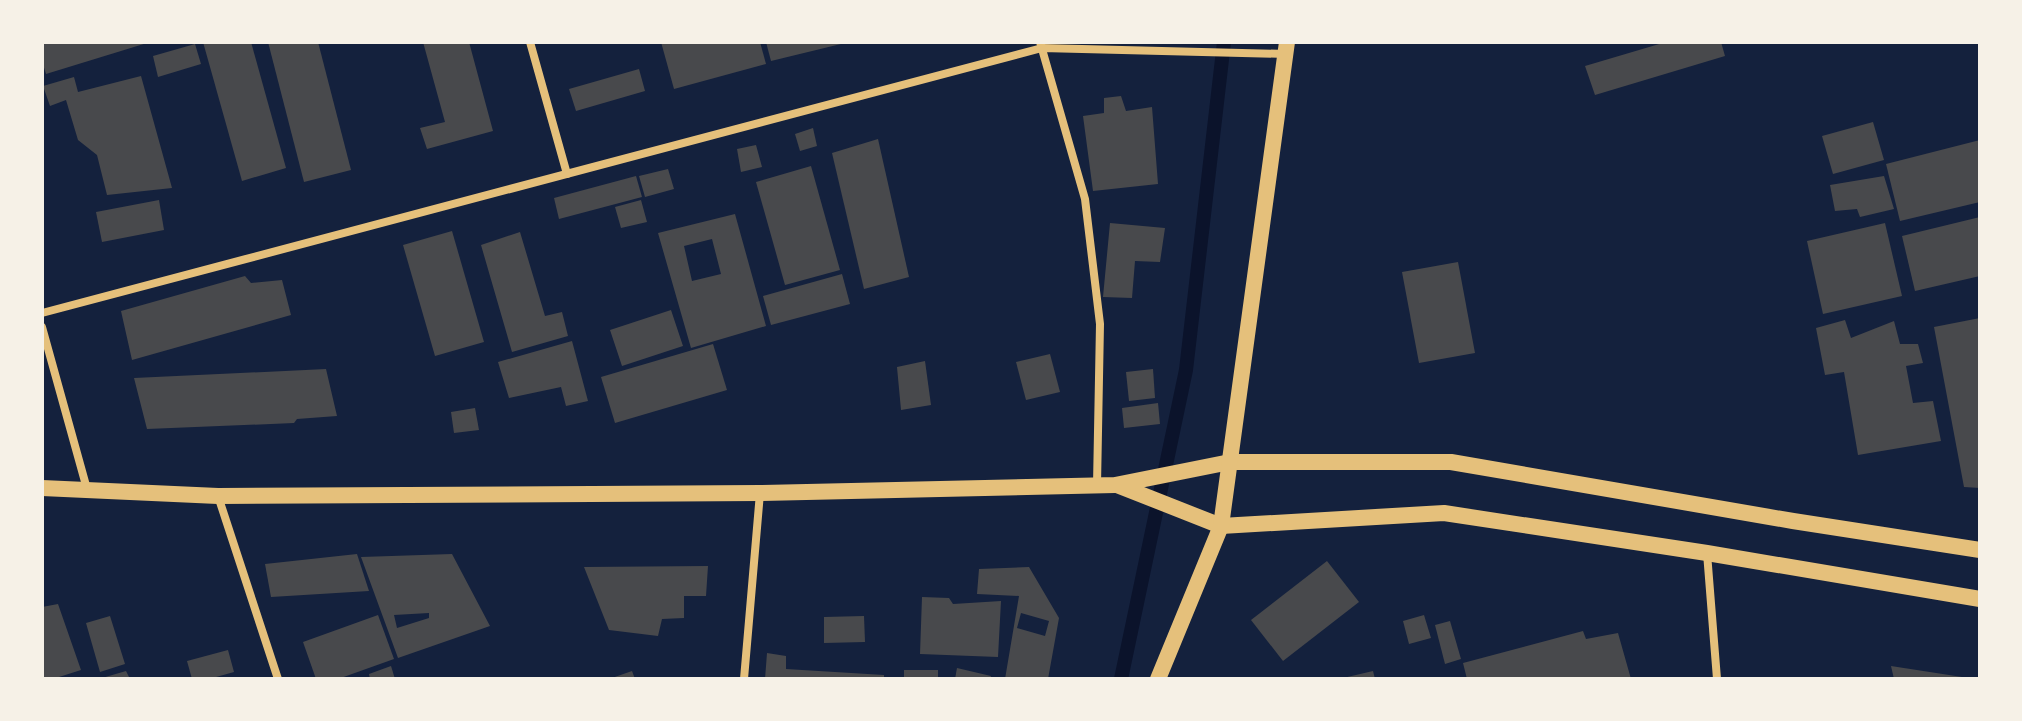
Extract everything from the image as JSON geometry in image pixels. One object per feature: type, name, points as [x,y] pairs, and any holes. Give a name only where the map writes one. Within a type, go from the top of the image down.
[{"type":"main road","points":[[1158,679],[1221,526],[1287,48]]},
{"type":"main road","points":[[42,488],[218,496],[760,493],[1115,485],[1230,462],[1451,462],[1980,550]]},
{"type":"main road","points":[[1115,485],[1221,526],[1444,513],[1980,599]]},
{"type":"street","points":[[530,42],[567,174]]},
{"type":"street","points":[[1041,45],[1085,199],[1100,324],[1097,486]]},
{"type":"street","points":[[42,313],[1041,45],[1287,48]]},
{"type":"street","points":[[42,327],[87,490]]},
{"type":"street","points":[[744,679],[760,493]]},
{"type":"street","points":[[218,496],[278,679]]},
{"type":"street","points":[[1707,553],[1717,679]]},
{"type":"building","points":[[42,42],[147,42],[147,43],[46,74]]},
{"type":"building","points":[[203,42],[251,42],[286,168],[242,181]]},
{"type":"building","points":[[268,42],[318,42],[351,170],[304,182]]},
{"type":"building","points":[[423,42],[469,42],[493,131],[427,149],[420,128],[445,122]]},
{"type":"building","points":[[661,42],[760,42],[766,64],[674,89]]},
{"type":"building","points":[[766,42],[845,42],[845,43],[771,61]]},
{"type":"building","points":[[1666,42],[1721,42],[1725,56],[1595,95],[1585,66]]},
{"type":"building","points":[[195,44],[201,64],[158,77],[153,56]]},
{"type":"building","points":[[639,69],[645,91],[576,111],[569,89]]},
{"type":"building","points":[[141,76],[172,188],[107,195],[97,155],[78,140],[66,100],[50,106],[43,86],[74,77],[78,92]]},
{"type":"building","points":[[1121,96],[1126,111],[1152,107],[1158,184],[1093,191],[1083,116],[1104,113],[1104,98]]},
{"type":"building","points":[[1873,122],[1884,160],[1833,174],[1822,136]]},
{"type":"building","points":[[813,128],[817,146],[800,151],[795,134]]},
{"type":"building","points":[[878,139],[909,277],[864,289],[832,153]]},
{"type":"building","points":[[1980,140],[1980,202],[1900,221],[1886,164]]},
{"type":"building","points":[[756,145],[762,167],[741,172],[737,149]]},
{"type":"building","points":[[811,166],[840,270],[785,285],[756,182]]},
{"type":"building","points":[[668,169],[674,189],[645,197],[639,176]]},
{"type":"building","points":[[636,176],[642,197],[559,219],[554,198]]},
{"type":"building","points":[[1884,176],[1894,209],[1860,217],[1857,209],[1835,211],[1830,185]]},
{"type":"building","points":[[159,200],[164,230],[102,242],[96,212]]},
{"type":"building","points":[[641,200],[647,222],[621,228],[615,207]]},
{"type":"building","points":[[735,214],[766,326],[691,348],[658,233]],"holes":[[[712,239],[721,274],[692,281],[684,246]]]},
{"type":"building","points":[[1980,217],[1980,276],[1915,291],[1902,236]]},
{"type":"building","points":[[1110,223],[1165,228],[1160,262],[1135,261],[1132,298],[1103,297]]},
{"type":"building","points":[[1885,223],[1902,296],[1823,314],[1807,241]]},
{"type":"building","points":[[452,231],[484,342],[435,356],[403,245]]},
{"type":"building","points":[[520,232],[545,316],[562,312],[568,336],[512,352],[481,245]]},
{"type":"building","points":[[1458,262],[1475,353],[1419,363],[1402,272]]},
{"type":"building","points":[[842,274],[850,304],[771,325],[763,296]]},
{"type":"building","points":[[245,276],[251,283],[282,280],[291,315],[132,360],[121,311]]},
{"type":"building","points":[[671,310],[683,346],[622,366],[610,330]]},
{"type":"building","points":[[1980,318],[1980,488],[1964,487],[1934,327]]},
{"type":"building","points":[[1845,320],[1851,338],[1894,321],[1900,344],[1918,344],[1923,363],[1906,366],[1913,403],[1933,401],[1941,441],[1858,455],[1844,372],[1825,375],[1816,328]]},
{"type":"building","points":[[572,341],[588,401],[566,406],[561,387],[509,398],[498,362]]},
{"type":"building","points":[[713,344],[727,390],[615,423],[601,377]]},
{"type":"building","points":[[1050,354],[1060,392],[1026,400],[1016,362]]},
{"type":"building","points":[[925,361],[931,405],[901,410],[897,367]]},
{"type":"building","points":[[326,369],[337,416],[297,419],[294,423],[147,429],[134,378]]},
{"type":"building","points":[[1153,369],[1155,398],[1129,401],[1126,372]]},
{"type":"building","points":[[1158,403],[1160,424],[1124,428],[1122,408]]},
{"type":"building","points":[[475,408],[479,430],[454,433],[451,412]]},
{"type":"building","points":[[357,554],[369,591],[271,597],[265,564]]},
{"type":"building","points":[[452,554],[490,626],[398,658],[361,557]],"holes":[[[429,613],[429,618],[397,628],[394,615]]]},
{"type":"building","points":[[1327,561],[1359,602],[1283,661],[1251,620]]},
{"type":"building","points":[[708,566],[706,596],[684,596],[684,618],[662,619],[658,636],[609,630],[584,567]]},
{"type":"building","points":[[1029,567],[1059,618],[1048,679],[1005,679],[1019,596],[977,594],[979,569]],"holes":[[[1021,613],[1049,621],[1045,636],[1017,628]]]},
{"type":"building","points":[[922,597],[949,598],[953,604],[1001,601],[998,657],[920,654]]},
{"type":"building","points":[[58,604],[81,670],[60,679],[42,679],[42,607]]},
{"type":"building","points":[[378,615],[394,659],[338,679],[316,679],[303,642]]},
{"type":"building","points":[[1424,615],[1431,638],[1409,644],[1403,621]]},
{"type":"building","points":[[110,616],[125,664],[100,672],[86,623]]},
{"type":"building","points":[[864,616],[865,642],[824,643],[824,617]]},
{"type":"building","points":[[1450,621],[1461,659],[1445,664],[1435,625]]},
{"type":"building","points":[[1583,631],[1586,639],[1618,633],[1631,679],[1467,679],[1463,663]]},
{"type":"building","points":[[228,650],[234,672],[209,679],[192,679],[187,661]]},
{"type":"building","points":[[767,653],[786,656],[786,669],[884,675],[884,679],[765,679]]},
{"type":"building","points":[[391,666],[395,679],[370,679],[369,674]]},
{"type":"building","points":[[1891,666],[1962,677],[1962,679],[1894,679]]},
{"type":"building","points":[[957,668],[991,676],[990,679],[955,679]]},
{"type":"building","points":[[904,670],[938,670],[938,679],[904,679]]},
{"type":"building","points":[[126,671],[130,679],[102,679],[102,678]]},
{"type":"building","points":[[632,671],[635,679],[609,679]]},
{"type":"building","points":[[1373,671],[1375,679],[1343,679],[1343,678]]},
{"type":"waterway","points":[[1121,679],[1186,370],[1224,42]]}]
